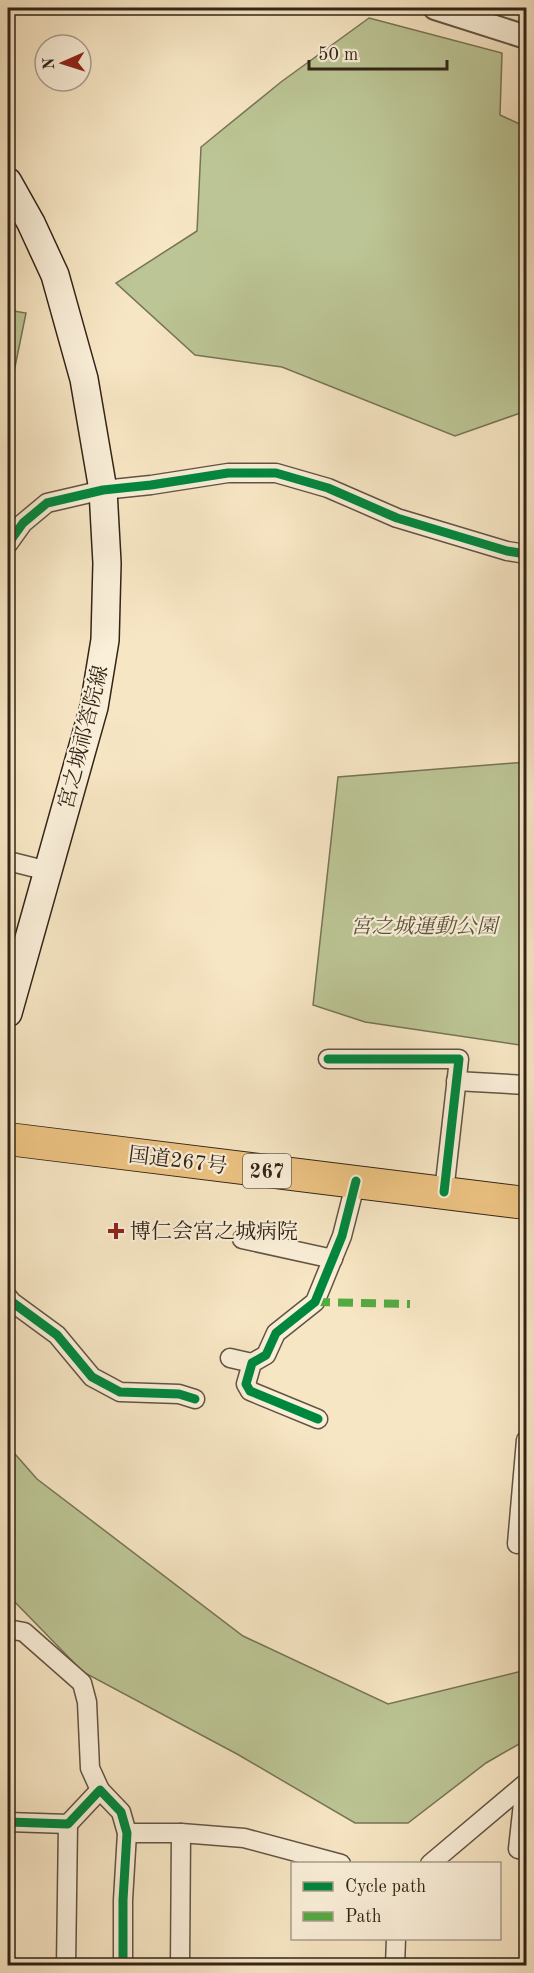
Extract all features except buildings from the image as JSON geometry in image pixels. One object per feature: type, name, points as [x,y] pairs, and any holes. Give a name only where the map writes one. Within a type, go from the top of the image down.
[{"type":"highway","name":"国道267号","points":[[8,1139],[526,1203]]},
{"type":"main road","name":"宮之城祁答院線","points":[[8,182],[55,275],[84,380],[103,490],[107,563],[105,640],[94,707],[8,1013]]},
{"type":"street","points":[[435,8],[526,37]]},
{"type":"street","points":[[8,544],[23,523],[47,503],[103,490],[228,473],[276,473],[328,488],[397,518],[507,551],[526,554]]},
{"type":"street","points":[[8,861],[48,871]]},
{"type":"street","points":[[328,1059],[459,1059],[444,1192]]},
{"type":"street","points":[[456,1081],[526,1085]]},
{"type":"street","points":[[231,1358],[252,1363],[266,1355],[276,1333],[315,1302],[342,1236],[356,1182]]},
{"type":"street","points":[[242,1239],[333,1259]]},
{"type":"street","points":[[8,1297],[57,1335],[92,1377],[120,1392],[179,1394],[195,1399]]},
{"type":"street","points":[[252,1363],[246,1384],[250,1391],[318,1419]]},
{"type":"street","points":[[517,1544],[526,1440]]},
{"type":"street","points":[[8,1629],[24,1632],[82,1683],[87,1702],[90,1768],[100,1790],[121,1812],[127,1833],[123,1900],[123,1965]]},
{"type":"street","points":[[526,1784],[518,1849],[526,1850]]},
{"type":"street","points":[[431,1862],[526,1784]]},
{"type":"street","points":[[66,1965],[68,1824],[100,1790]]},
{"type":"street","points":[[8,1822],[68,1824]]},
{"type":"street","points":[[127,1833],[180,1833],[244,1838],[337,1862]]},
{"type":"street","points":[[180,1833],[180,1965]]},
{"type":"street","points":[[395,1965],[396,1940]]},
{"type":"green space","points":[[369,18],[502,53],[500,115],[526,127],[526,411],[455,436],[282,367],[195,355],[116,283],[197,231],[201,147],[281,82]]},
{"type":"green space","points":[[8,310],[26,313],[8,401]]},
{"type":"green space","name":"宮之城運動公園","points":[[526,762],[526,1046],[365,1022],[313,1005],[338,777]]},
{"type":"green space","points":[[8,1446],[37,1479],[243,1636],[388,1704],[526,1670],[526,1740],[486,1763],[408,1823],[355,1823],[237,1754],[83,1672],[8,1595]]},
{"type":"marked path","points":[[315,1302],[410,1304]]},
{"type":"cycle path","points":[[8,544],[23,523],[47,503],[103,490],[228,473],[276,473],[328,488],[397,518],[507,551],[526,554]]},
{"type":"cycle path","points":[[328,1059],[459,1059],[444,1192]]},
{"type":"cycle path","points":[[318,1419],[250,1391],[246,1384],[252,1363],[266,1355],[276,1333],[315,1302],[342,1236],[356,1181]]},
{"type":"cycle path","points":[[8,1297],[57,1335],[92,1377],[120,1392],[179,1394],[195,1399]]},
{"type":"cycle path","points":[[8,1822],[68,1824],[100,1790],[121,1812],[127,1833],[123,1900],[123,1966]]},
{"type":"place","name":"博仁会宮之城病院","points":[[116,1231]]}]
